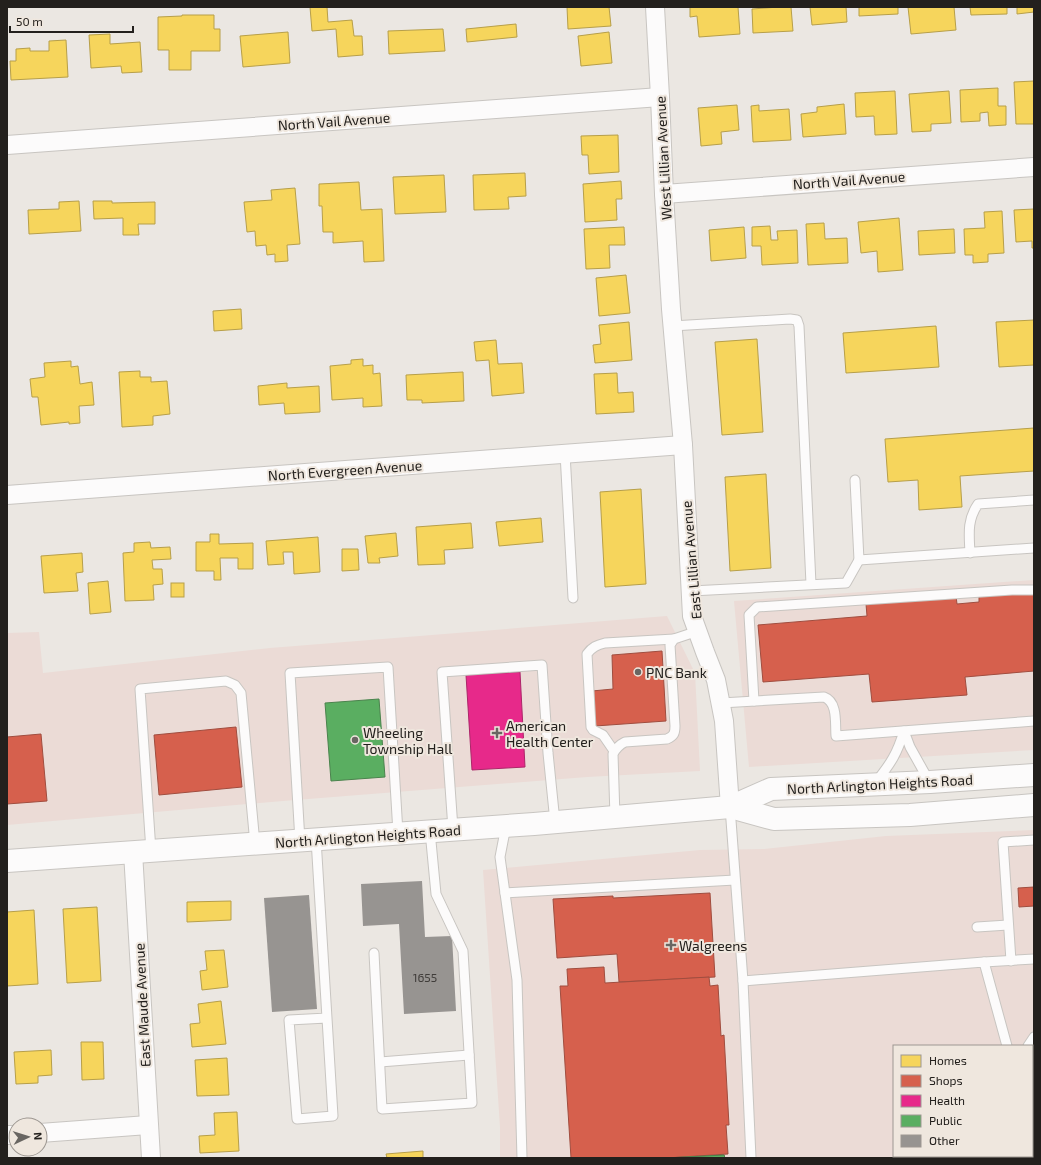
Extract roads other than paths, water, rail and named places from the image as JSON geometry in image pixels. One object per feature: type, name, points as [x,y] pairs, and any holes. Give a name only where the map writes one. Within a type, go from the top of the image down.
[{"type":"main road","name":"North Arlington Heights Road","points":[[7,861],[506,826],[730,807],[771,789],[930,782],[1034,775]]},
{"type":"main road","name":"North Arlington Heights Road","points":[[730,807],[774,819],[910,815],[1034,805]]},
{"type":"street","name":"West Lillian Avenue","points":[[655,7],[664,194],[672,318]]},
{"type":"street","name":"North Vail Avenue","points":[[7,145],[660,97]]},
{"type":"street","name":"North Vail Avenue","points":[[664,194],[1034,167]]},
{"type":"street","name":"East Lillian Avenue","points":[[672,318],[683,445],[692,616],[716,680],[721,704],[724,721],[730,807]]},
{"type":"street","name":"North Evergreen Avenue","points":[[7,495],[683,445]]},
{"type":"street","name":"East Maude Avenue","points":[[142,852],[148,1125],[151,1158]]},
{"type":"street","points":[[48,1132],[148,1125]]},
{"type":"lane","points":[[672,318],[797,320],[799,326],[811,584]]},
{"type":"lane","points":[[565,454],[573,598]]},
{"type":"lane","points":[[691,591],[846,583],[859,560],[855,480]]},
{"type":"lane","points":[[970,552],[968,532],[972,513],[978,504],[1034,500]]},
{"type":"lane","points":[[859,560],[1034,548]]},
{"type":"lane","points":[[754,701],[749,615],[757,607],[1012,590],[1034,590]]},
{"type":"lane","points":[[614,751],[603,735],[593,730],[591,727],[587,654],[596,646],[605,643],[674,639],[698,631]]},
{"type":"lane","points":[[615,817],[614,751],[620,744],[625,742],[667,739],[672,737],[675,733],[670,645],[674,639]]},
{"type":"lane","points":[[453,829],[442,672],[542,665],[548,753],[555,822]]},
{"type":"lane","points":[[327,1018],[289,1020],[297,1119],[333,1116],[327,1018],[290,673],[388,667],[398,833]]},
{"type":"lane","points":[[142,852],[146,769],[140,689],[226,681],[235,685],[239,689],[240,693],[255,844]]},
{"type":"lane","points":[[721,704],[824,696],[832,702],[836,736],[1034,721]]},
{"type":"lane","points":[[904,731],[910,747],[930,782]]},
{"type":"lane","points":[[873,784],[890,765],[898,750],[904,731]]},
{"type":"lane","points":[[730,807],[743,981],[751,1158]]},
{"type":"lane","points":[[506,826],[500,857],[517,980],[522,1158]]},
{"type":"lane","points":[[374,953],[382,1109],[472,1102],[462,951],[436,894],[430,831]]},
{"type":"lane","points":[[1011,961],[1002,842],[1034,840]]},
{"type":"lane","points":[[505,893],[735,880]]},
{"type":"lane","points":[[977,927],[1008,925]]},
{"type":"lane","points":[[743,981],[984,962],[1034,960]]},
{"type":"lane","points":[[984,962],[1007,1045]]},
{"type":"lane","points":[[380,1062],[469,1055]]},
{"type":"lane","points":[[1033,1060],[1034,1069]]},
{"type":"place","name":"PNC Bank","points":[[638,672]]},
{"type":"place","name":"American Health Center","points":[[497,733]]},
{"type":"place","name":"Wheeling Township Hall","points":[[355,740]]},
{"type":"place","name":"Walgreens","points":[[671,945]]}]
